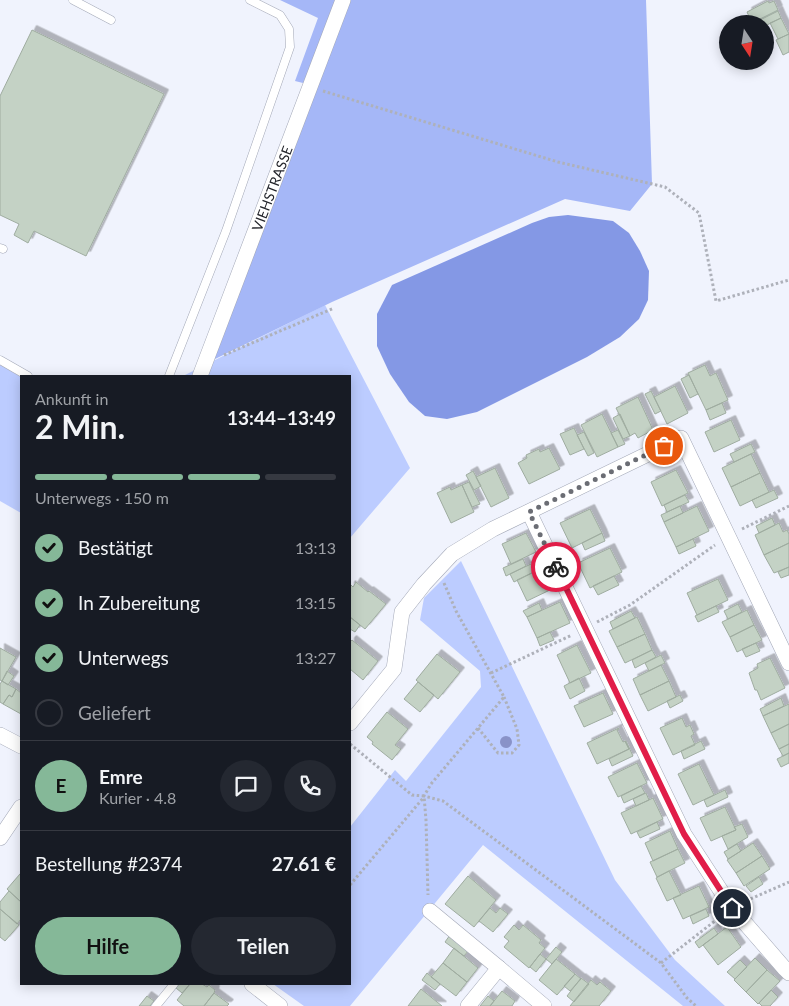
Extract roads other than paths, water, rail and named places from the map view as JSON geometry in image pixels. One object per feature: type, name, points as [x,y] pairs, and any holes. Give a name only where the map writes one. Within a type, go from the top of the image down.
[{"type":"street","name":"VIEHSTRASSE","points":[[200,375],[344,0]]},
{"type":"street","points":[[351,722],[394,669],[402,612],[424,584],[452,554],[493,529],[681,438],[789,663]]},
{"type":"street","points":[[529,512],[684,834],[732,908],[789,973]]},
{"type":"street","points":[[0,734],[20,745]]},
{"type":"street","points":[[0,838],[20,808]]},
{"type":"street","points":[[430,911],[544,1006]]},
{"type":"street","points":[[468,1006],[499,968]]},
{"type":"street","points":[[253,985],[280,1006]]},
{"type":"lane","points":[[73,0],[111,20]]},
{"type":"lane","points":[[169,375],[226,231],[290,48],[289,29],[280,15],[250,0]]},
{"type":"lane","points":[[0,360],[26,375]]},
{"type":"lane","points":[[156,1006],[173,985]]}]
